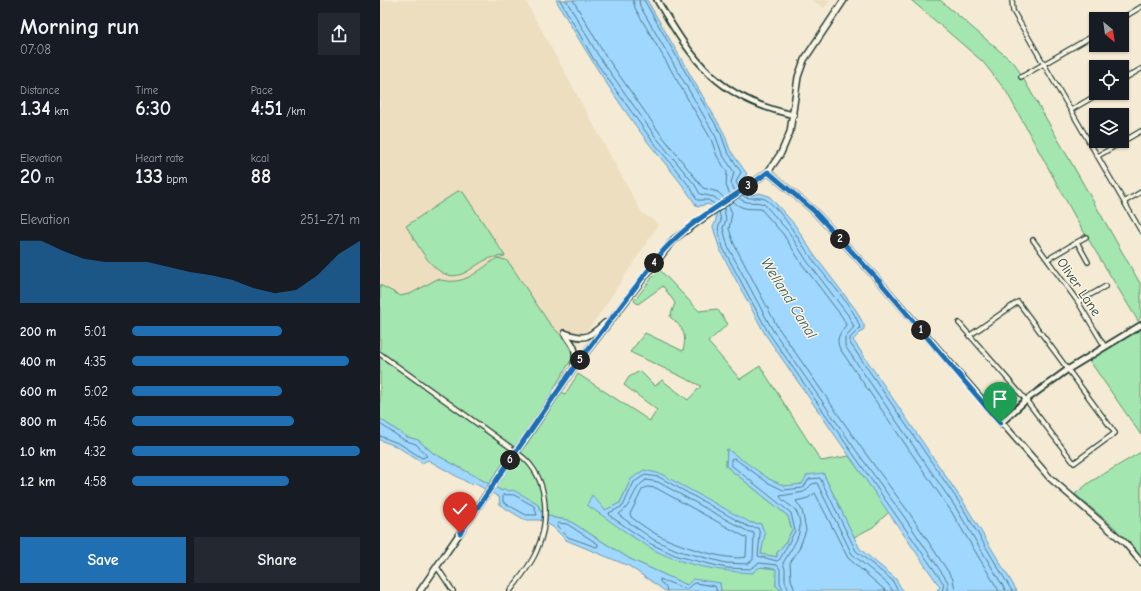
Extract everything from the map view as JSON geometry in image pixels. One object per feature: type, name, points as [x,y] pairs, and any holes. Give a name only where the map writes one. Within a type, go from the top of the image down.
[{"type":"main road","points":[[420,591],[573,369],[674,239],[711,211],[768,172],[786,143],[794,116],[798,77],[804,60],[844,0]]},
{"type":"main road","points":[[768,172],[813,210],[880,282],[1000,423],[1050,478],[1125,543],[1141,562]]},
{"type":"main road","points":[[573,369],[576,353],[575,347],[565,333],[586,338],[614,315]]},
{"type":"street","points":[[657,0],[679,37],[707,72],[737,95],[762,107],[794,116]]},
{"type":"street","points":[[1012,0],[1013,11],[1141,231]]},
{"type":"street","points":[[1129,14],[1141,7]]},
{"type":"street","points":[[1021,77],[1089,38]]},
{"type":"street","points":[[1129,76],[1141,69]]},
{"type":"street","points":[[1071,110],[1089,99]]},
{"type":"street","points":[[1098,156],[1141,131]]},
{"type":"street","points":[[1124,202],[1141,192]]},
{"type":"street","points":[[1048,259],[1086,237]]},
{"type":"street","name":"Oliver Lane","points":[[1033,240],[1078,302],[1105,347]]},
{"type":"street","points":[[1077,242],[1088,262]]},
{"type":"street","points":[[1078,302],[1106,286]]},
{"type":"street","points":[[960,323],[969,336],[1026,400],[1074,463],[1116,433],[1067,370],[1018,302],[969,336]]},
{"type":"street","points":[[1000,423],[1026,400],[1067,370],[1141,325]]},
{"type":"street","points":[[380,354],[510,447],[528,462],[540,482],[546,509],[544,531],[537,551],[510,591]]},
{"type":"street","points":[[437,567],[453,591]]},
{"type":"shaded area","points":[[380,0],[525,0],[642,213],[659,224],[601,312],[548,384],[380,294]]},
{"type":"shaded area","points":[[811,0],[831,0],[824,8]]},
{"type":"green space","points":[[911,0],[940,0],[1015,64],[1141,285],[1141,317],[1138,321],[1079,224],[1006,91],[983,62]]},
{"type":"green space","points":[[458,191],[463,192],[505,256],[489,259],[468,271],[457,275],[448,275],[439,271],[431,264],[406,226]]},
{"type":"green space","points":[[497,258],[506,260],[510,264],[549,323],[573,348],[573,357],[554,388],[565,394],[578,374],[650,421],[657,410],[624,385],[629,377],[640,371],[655,386],[662,380],[688,400],[701,386],[630,352],[645,333],[683,351],[683,331],[670,317],[675,303],[663,286],[638,304],[634,301],[659,269],[699,311],[717,309],[728,324],[708,342],[740,379],[760,366],[821,461],[849,456],[889,512],[873,527],[854,537],[823,473],[795,486],[785,486],[765,476],[727,449],[726,466],[788,516],[792,530],[786,542],[777,553],[777,557],[761,554],[764,534],[761,524],[751,523],[631,479],[620,503],[605,511],[587,505],[755,569],[759,567],[777,569],[776,586],[782,591],[721,591],[720,583],[687,585],[630,559],[568,520],[554,518],[541,511],[537,503],[509,491],[502,491],[433,453],[418,440],[407,437],[380,419],[380,285],[401,296],[412,293],[437,279],[446,281],[462,280],[476,273]]},
{"type":"green space","points":[[1141,324],[1141,435],[1087,357]]},
{"type":"green space","points":[[1141,452],[1141,564],[1115,528],[1075,494],[1090,482]]},
{"type":"water","name":"Welland Canal","points":[[556,0],[647,0],[724,133],[730,150],[747,174],[740,182],[746,193],[752,195],[759,193],[769,196],[795,225],[814,255],[856,310],[864,325],[864,329],[853,340],[964,503],[1017,591],[936,591],[940,587],[765,334],[720,250],[713,227],[716,220],[715,210],[711,205],[707,204],[697,207],[680,181],[647,141],[599,72]]},
{"type":"water","points":[[380,419],[407,437],[418,440],[433,453],[502,491],[504,489],[509,491],[513,490],[537,503],[541,512],[554,518],[568,520],[630,559],[687,585],[693,579],[720,583],[721,591],[665,591],[629,566],[566,540],[553,527],[540,520],[525,520],[500,505],[499,497],[474,483],[472,485],[428,460],[422,463],[398,447],[380,440]]},
{"type":"water","points":[[727,449],[769,479],[785,486],[802,484],[807,475],[823,473],[860,549],[895,578],[903,591],[782,591],[776,586],[776,569],[763,567],[757,568],[753,573],[713,569],[686,563],[649,547],[587,505],[592,495],[605,510],[620,503],[631,479],[644,470],[661,474],[751,523],[761,524],[765,534],[761,554],[777,557],[777,553],[786,542],[792,530],[788,516],[726,466]]},
{"type":"route","points":[[460,533],[573,369],[663,251],[674,239],[691,225],[768,172],[813,210],[880,282],[1000,423]]}]
